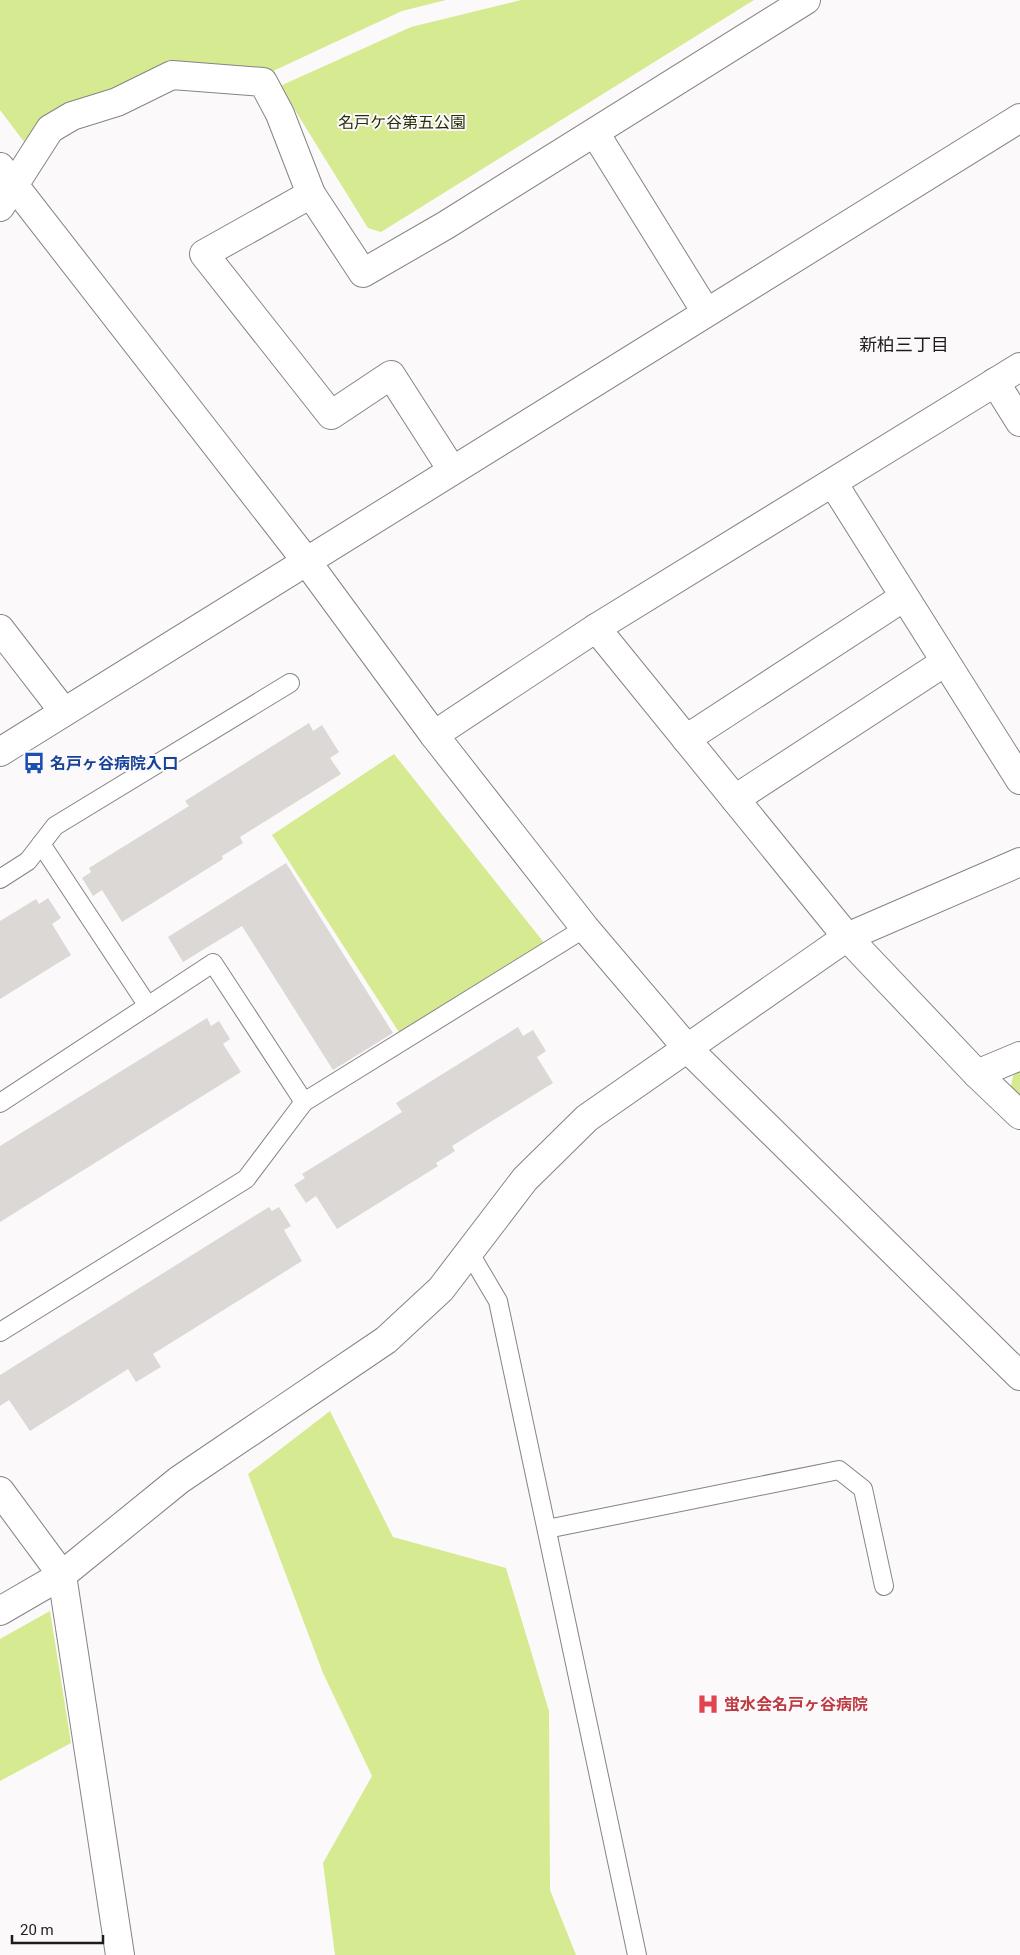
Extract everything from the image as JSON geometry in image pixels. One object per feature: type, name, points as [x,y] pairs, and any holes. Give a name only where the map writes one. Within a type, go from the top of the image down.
[{"type":"street","points":[[806,0],[446,225],[363,273],[312,194],[280,114],[263,82],[172,75],[117,102],[72,116],[50,129],[5,187],[307,562],[434,735],[585,928],[687,1048],[1020,1376]]},
{"type":"street","points":[[0,752],[1020,118]]},
{"type":"street","points":[[595,133],[706,312]]},
{"type":"street","points":[[312,194],[204,254],[331,415],[391,375],[452,470]]},
{"type":"street","points":[[434,735],[596,628],[833,484],[1020,367]]},
{"type":"street","points":[[996,382],[1020,422]]},
{"type":"street","points":[[833,484],[1020,780]]},
{"type":"street","points":[[686,739],[904,597]]},
{"type":"street","points":[[596,628],[847,937],[977,1074],[1020,1115]]},
{"type":"street","points":[[0,629],[64,712]]},
{"type":"street","points":[[735,799],[945,662]]},
{"type":"street","points":[[0,1611],[62,1575],[179,1480],[386,1340],[441,1289],[525,1178],[587,1118],[847,937],[1020,862]]},
{"type":"street","points":[[977,1074],[1020,1056]]},
{"type":"street","points":[[0,1491],[62,1575],[120,1955]]},
{"type":"lane","points":[[0,879],[28,861],[55,826],[290,683]]},
{"type":"lane","points":[[41,844],[148,1006]]},
{"type":"lane","points":[[0,1332],[246,1178],[304,1102],[585,928]]},
{"type":"lane","points":[[0,1103],[213,963],[304,1102]]},
{"type":"lane","points":[[469,1252],[498,1301],[637,1955]]},
{"type":"lane","points":[[547,1529],[839,1470],[863,1488],[884,1586]]},
{"type":"green space","points":[[0,0],[446,0],[402,11],[271,72],[168,67],[28,147],[0,110]]},
{"type":"green space","name":"名戸ケ谷第五公園","points":[[521,0],[754,0],[381,232],[368,228],[280,86],[411,27]]},
{"type":"green space","points":[[394,754],[549,949],[404,1040],[272,835]]},
{"type":"green space","points":[[1020,1069],[1020,1095],[1011,1086],[1014,1071]]},
{"type":"green space","points":[[330,1411],[393,1537],[506,1568],[549,1711],[550,1890],[576,1955],[335,1955],[323,1863],[372,1776],[323,1673],[248,1474]]},
{"type":"green space","points":[[50,1611],[71,1743],[0,1781],[0,1639]]},
{"type":"building","points":[[309,723],[313,731],[322,725],[339,752],[330,758],[341,774],[240,837],[243,843],[222,856],[223,859],[122,922],[102,890],[93,896],[82,878],[91,872],[89,868],[189,806],[185,801]]},
{"type":"building","points":[[286,863],[393,1033],[333,1070],[242,926],[183,962],[168,937]]},
{"type":"building","points":[[48,898],[61,918],[52,924],[71,955],[0,999],[0,921],[36,899],[39,904]]},
{"type":"building","points":[[207,1018],[211,1026],[219,1021],[230,1039],[223,1044],[241,1072],[0,1222],[0,1146]]},
{"type":"building","points":[[518,1027],[523,1036],[533,1030],[546,1051],[537,1057],[553,1083],[452,1146],[455,1151],[436,1163],[438,1166],[337,1229],[316,1196],[306,1203],[294,1185],[305,1178],[302,1174],[402,1112],[396,1103]]},
{"type":"building","points":[[269,1207],[272,1211],[279,1207],[291,1226],[284,1230],[302,1261],[153,1354],[161,1367],[136,1382],[128,1369],[30,1431],[9,1400],[0,1406],[0,1375]]},
{"type":"place","name":"名戸ヶ谷病院入口","points":[[34,763]]},
{"type":"place","name":"蛍水会名戸ヶ谷病院","points":[[708,1704]]},
{"type":"district","name":"新柏三丁目","points":[[904,344]]}]
